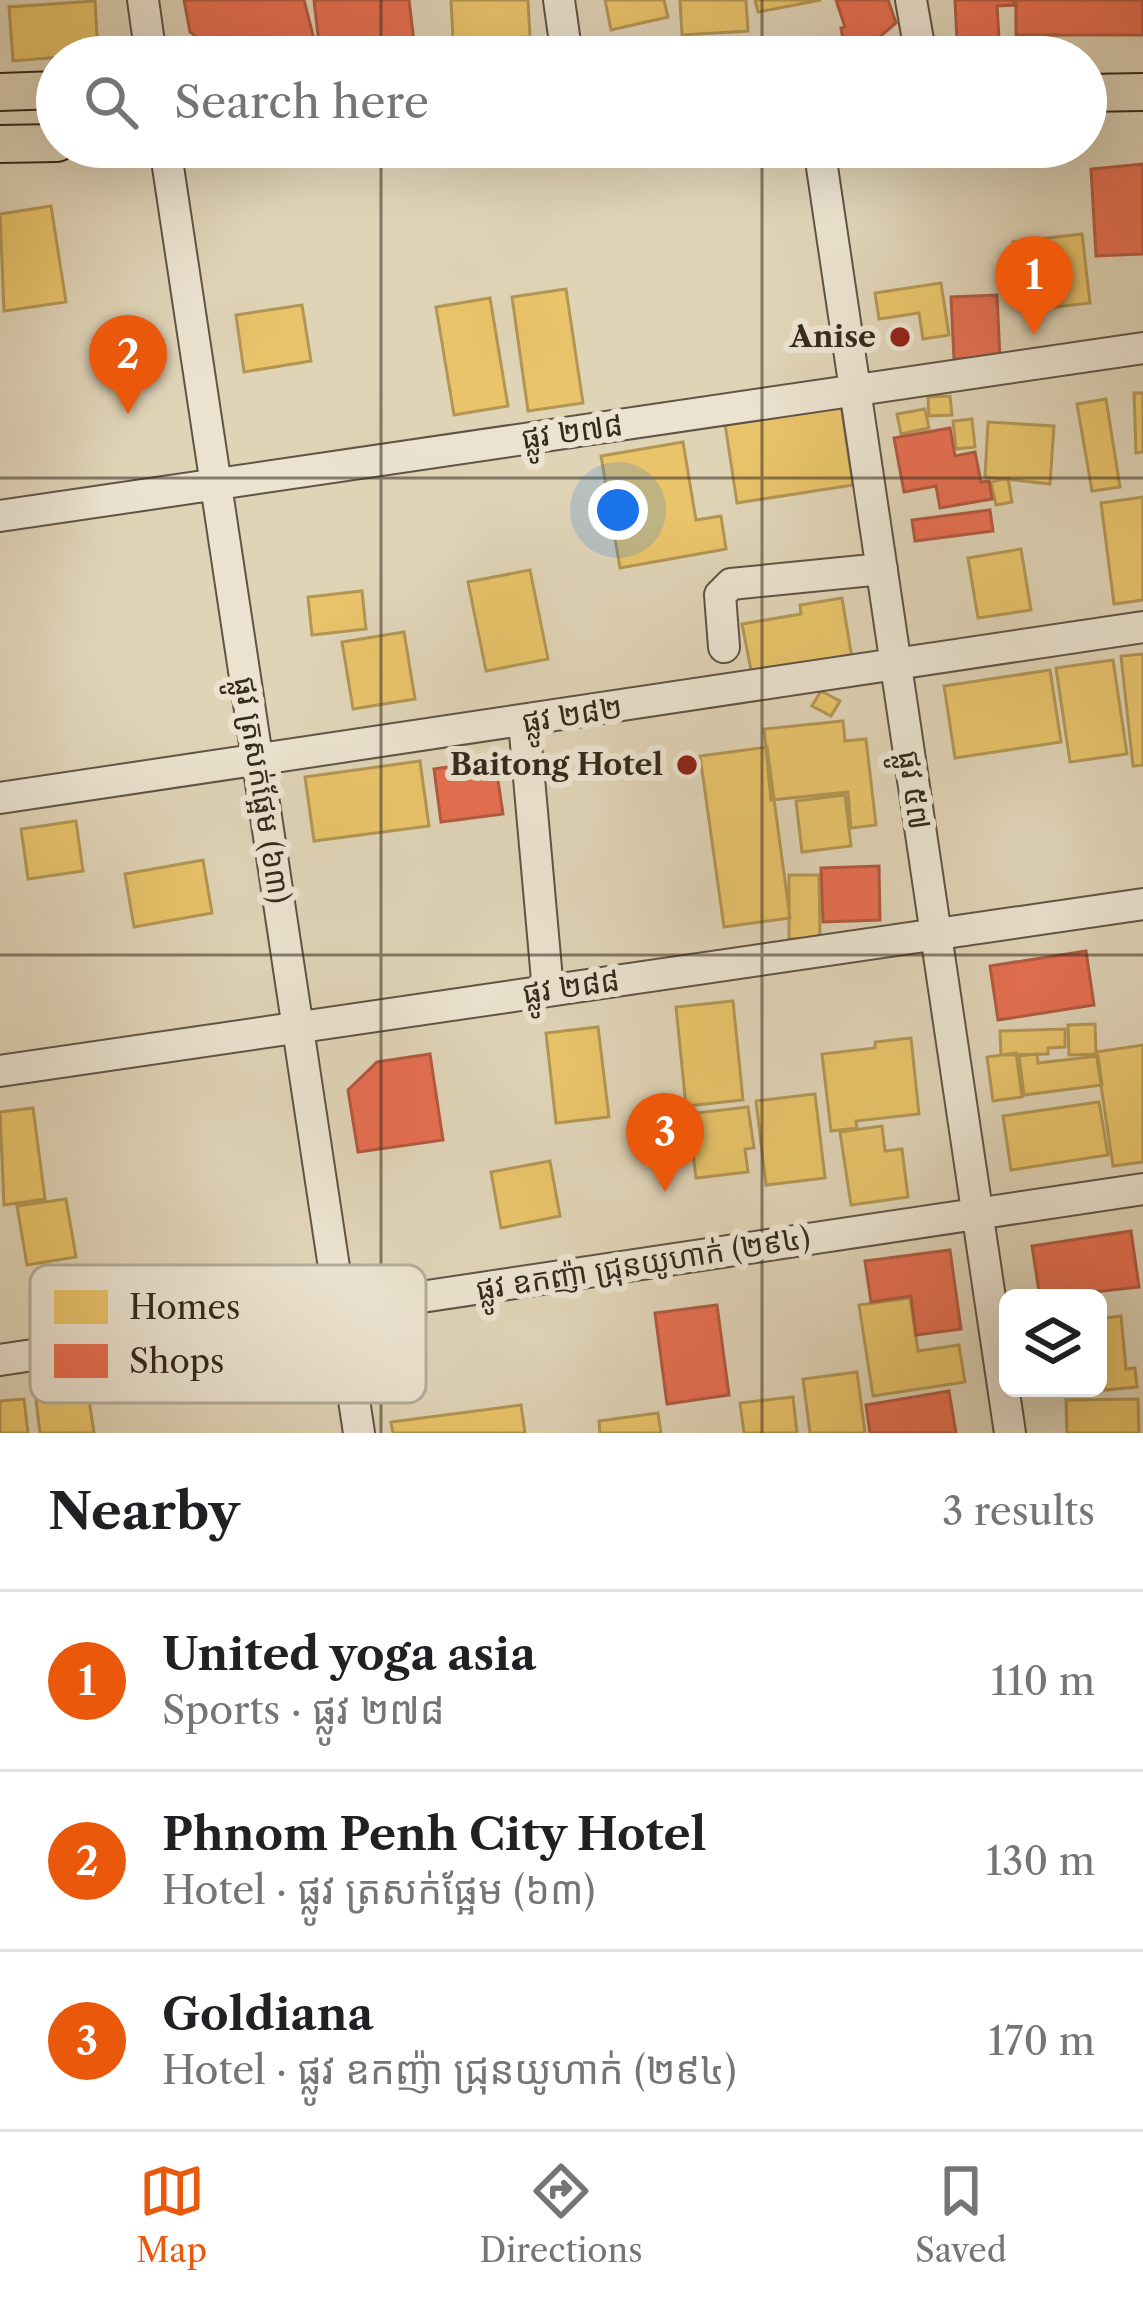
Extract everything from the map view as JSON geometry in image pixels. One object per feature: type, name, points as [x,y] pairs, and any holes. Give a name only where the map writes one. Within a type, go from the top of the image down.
[{"type":"main road","points":[[0,92],[36,91]]},
{"type":"main road","points":[[1107,92],[1143,92]]},
{"type":"main road","points":[[0,144],[36,143]]},
{"type":"street","points":[[143,0],[149,36]]},
{"type":"street","points":[[559,0],[564,36]]},
{"type":"street","points":[[911,0],[917,36]]},
{"type":"street","name":"ផ្លូវ ត្រសក់ផ្អែម (៦៣)","points":[[168,168],[334,1265]]},
{"type":"street","name":"ផ្លូវ ៥៧","points":[[822,168],[1010,1433]]},
{"type":"street","name":"ផ្លូវ ២៧៨","points":[[0,516],[1143,348]]},
{"type":"street","points":[[724,646],[720,595],[731,584],[882,569]]},
{"type":"street","name":"ផ្លូវ ២៨២","points":[[0,798],[1143,627]]},
{"type":"street","points":[[524,722],[548,991]]},
{"type":"street","name":"ផ្លូវ ២៨៨","points":[[0,1071],[1143,904]]},
{"type":"street","name":"ផ្លូវ ឧកញ៉ា ជ្រុនយូហាក់ (២៩៤)","points":[[426,1297],[1143,1189]]},
{"type":"street","name":"ផ្លូវ ឧកញ៉ា ជ្រុនយូហាក់ (២៩៤)","points":[[0,1360],[30,1356]]},
{"type":"street","name":"ផ្លូវ ត្រសក់ផ្អែម (៦៣)","points":[[355,1403],[359,1433]]},
{"type":"building: Homes","points":[[451,0],[528,0],[530,36],[453,36]]},
{"type":"building: Homes","points":[[605,0],[664,0],[668,17],[611,30]]},
{"type":"building: Homes","points":[[680,0],[746,0],[748,31],[682,35]]},
{"type":"building: Homes","points":[[755,0],[821,0],[758,12]]},
{"type":"building: Homes","points":[[95,1],[97,36],[36,36],[36,59],[13,61],[9,7]]},
{"type":"building: Homes","points":[[51,206],[66,302],[4,311],[0,214]]},
{"type":"building: Homes","points":[[1082,234],[1090,303],[1021,311],[1013,242]]},
{"type":"building: Homes","points":[[941,283],[949,335],[923,339],[919,313],[879,319],[875,293]]},
{"type":"building: Homes","points":[[566,289],[583,403],[528,411],[512,297]]},
{"type":"building: Homes","points":[[490,298],[508,406],[454,415],[436,307]]},
{"type":"building: Homes","points":[[302,305],[311,361],[244,372],[236,315]]},
{"type":"building: Homes","points":[[1134,393],[1143,393],[1143,452],[1136,453]]},
{"type":"building: Homes","points":[[950,396],[952,415],[929,416],[928,397]]},
{"type":"building: Homes","points":[[1106,399],[1120,487],[1092,491],[1077,404]]},
{"type":"building: Homes","points":[[841,406],[853,485],[737,503],[725,424]]},
{"type":"building: Homes","points":[[925,409],[929,428],[901,434],[897,414]]},
{"type":"building: Homes","points":[[972,419],[975,447],[956,449],[953,421]]},
{"type":"building: Homes","points":[[988,422],[1054,426],[1050,484],[985,477]]},
{"type":"building: Homes","points":[[683,442],[696,520],[721,516],[726,549],[620,568],[601,456]]},
{"type":"building: Homes","points":[[1008,478],[1012,502],[996,505],[991,482]]},
{"type":"building: Homes","points":[[1143,497],[1143,600],[1114,604],[1101,503]]},
{"type":"building: Homes","points":[[1021,549],[1031,610],[978,618],[968,558]]},
{"type":"building: Homes","points":[[530,570],[548,659],[486,671],[468,582]]},
{"type":"building: Homes","points":[[362,591],[366,629],[312,635],[308,597]]},
{"type":"building: Homes","points":[[842,598],[852,658],[752,675],[742,624],[801,614],[800,605]]},
{"type":"building: Homes","points":[[404,632],[415,699],[353,709],[342,642]]},
{"type":"building: Homes","points":[[1143,654],[1143,765],[1133,766],[1121,656]]},
{"type":"building: Homes","points":[[1113,660],[1127,754],[1070,762],[1056,668]]},
{"type":"building: Homes","points":[[1050,670],[1061,742],[955,758],[944,686]]},
{"type":"building: Homes","points":[[821,691],[840,701],[831,716],[812,706]]},
{"type":"building: Homes","points":[[843,721],[845,741],[866,739],[876,825],[851,828],[848,792],[771,800],[764,729]]},
{"type":"building: Homes","points":[[767,747],[790,918],[724,927],[700,756]]},
{"type":"building: Homes","points":[[420,761],[429,826],[314,841],[305,777]]},
{"type":"building: Homes","points":[[845,795],[851,846],[802,852],[796,801]]},
{"type":"building: Homes","points":[[76,821],[83,871],[28,879],[21,829]]},
{"type":"building: Homes","points":[[203,860],[212,913],[134,927],[125,874]]},
{"type":"building: Homes","points":[[789,875],[819,875],[820,938],[789,939]]},
{"type":"building: Homes","points":[[733,1001],[743,1100],[686,1106],[676,1007]]},
{"type":"building: Homes","points":[[1095,1024],[1096,1054],[1069,1055],[1068,1025]]},
{"type":"building: Homes","points":[[598,1027],[609,1117],[556,1123],[546,1033]]},
{"type":"building: Homes","points":[[1065,1029],[1065,1047],[1048,1048],[1048,1054],[1001,1055],[1000,1031]]},
{"type":"building: Homes","points":[[911,1038],[919,1114],[856,1121],[857,1128],[831,1131],[822,1054]]},
{"type":"building: Homes","points":[[1143,1045],[1143,1162],[1113,1166],[1096,1052]]},
{"type":"building: Homes","points":[[1016,1053],[1022,1097],[993,1101],[987,1057]]},
{"type":"building: Homes","points":[[1037,1054],[1038,1063],[1098,1056],[1102,1085],[1024,1095],[1019,1056]]},
{"type":"building: Homes","points":[[815,1094],[825,1178],[766,1185],[756,1101]]},
{"type":"building: Homes","points":[[1099,1102],[1108,1155],[1011,1170],[1003,1116]]},
{"type":"building: Homes","points":[[748,1107],[754,1148],[745,1149],[748,1172],[696,1178],[688,1114]]},
{"type":"building: Homes","points":[[33,1108],[45,1199],[4,1205],[0,1112]]},
{"type":"building: Homes","points":[[882,1126],[885,1151],[902,1149],[908,1197],[851,1205],[840,1132]]},
{"type":"building: Homes","points":[[550,1161],[560,1216],[501,1228],[491,1172]]},
{"type":"building: Homes","points":[[66,1199],[76,1257],[27,1265],[17,1206]]},
{"type":"building: Homes","points":[[910,1298],[918,1351],[959,1345],[965,1382],[873,1396],[859,1305]]},
{"type":"building: Homes","points":[[1121,1316],[1126,1369],[1135,1368],[1137,1387],[1107,1390],[1107,1318]]},
{"type":"building: Homes","points":[[857,1372],[865,1433],[810,1433],[803,1379]]},
{"type":"building: Homes","points":[[793,1397],[797,1433],[744,1433],[740,1403]]},
{"type":"building: Homes","points":[[24,1399],[28,1433],[0,1433],[0,1401]]},
{"type":"building: Homes","points":[[1138,1399],[1139,1433],[1067,1433],[1066,1400]]},
{"type":"building: Homes","points":[[36,1403],[90,1403],[94,1433],[40,1433]]},
{"type":"building: Homes","points":[[521,1405],[525,1433],[393,1433],[391,1422]]},
{"type":"building: Homes","points":[[658,1413],[661,1433],[600,1433],[599,1421]]},
{"type":"building: Shops","points":[[184,0],[304,0],[313,36],[195,36],[190,32]]},
{"type":"building: Shops","points":[[314,0],[409,0],[413,36],[318,36]]},
{"type":"building: Shops","points":[[836,0],[888,0],[896,23],[881,36],[842,36],[845,27]]},
{"type":"building: Shops","points":[[955,0],[1014,0],[1014,5],[997,6],[999,36],[957,36]]},
{"type":"building: Shops","points":[[1016,0],[1143,0],[1143,35],[1016,35]]},
{"type":"building: Shops","points":[[1143,164],[1143,254],[1096,256],[1091,169]]},
{"type":"building: Shops","points":[[997,295],[1000,358],[954,359],[951,297]]},
{"type":"building: Shops","points":[[950,428],[955,456],[975,452],[981,482],[989,481],[992,499],[940,508],[936,486],[904,492],[894,438]]},
{"type":"building: Shops","points":[[990,510],[993,531],[915,541],[912,520]]},
{"type":"building: Shops","points":[[495,760],[503,814],[441,822],[434,769]]},
{"type":"building: Shops","points":[[879,866],[880,920],[823,922],[821,868]]},
{"type":"building: Shops","points":[[1086,951],[1094,1005],[998,1020],[990,966]]},
{"type":"building: Shops","points":[[430,1054],[443,1140],[358,1152],[348,1090],[377,1062]]},
{"type":"building: Shops","points":[[1131,1231],[1139,1287],[1039,1289],[1032,1246]]},
{"type":"building: Shops","points":[[950,1250],[961,1329],[916,1335],[911,1296],[871,1302],[865,1261]]},
{"type":"building: Shops","points":[[717,1305],[729,1395],[667,1404],[655,1313]]},
{"type":"building: Shops","points":[[949,1391],[956,1433],[870,1433],[866,1405]]},
{"type":"place","name":"United yoga asia","points":[[1034,335]]},
{"type":"place","name":"Anise","points":[[900,337]]},
{"type":"place","name":"Phnom Penh City Hotel","points":[[128,414]]},
{"type":"place","name":"Baitong Hotel","points":[[687,765]]},
{"type":"place","name":"Goldiana","points":[[665,1192]]}]
